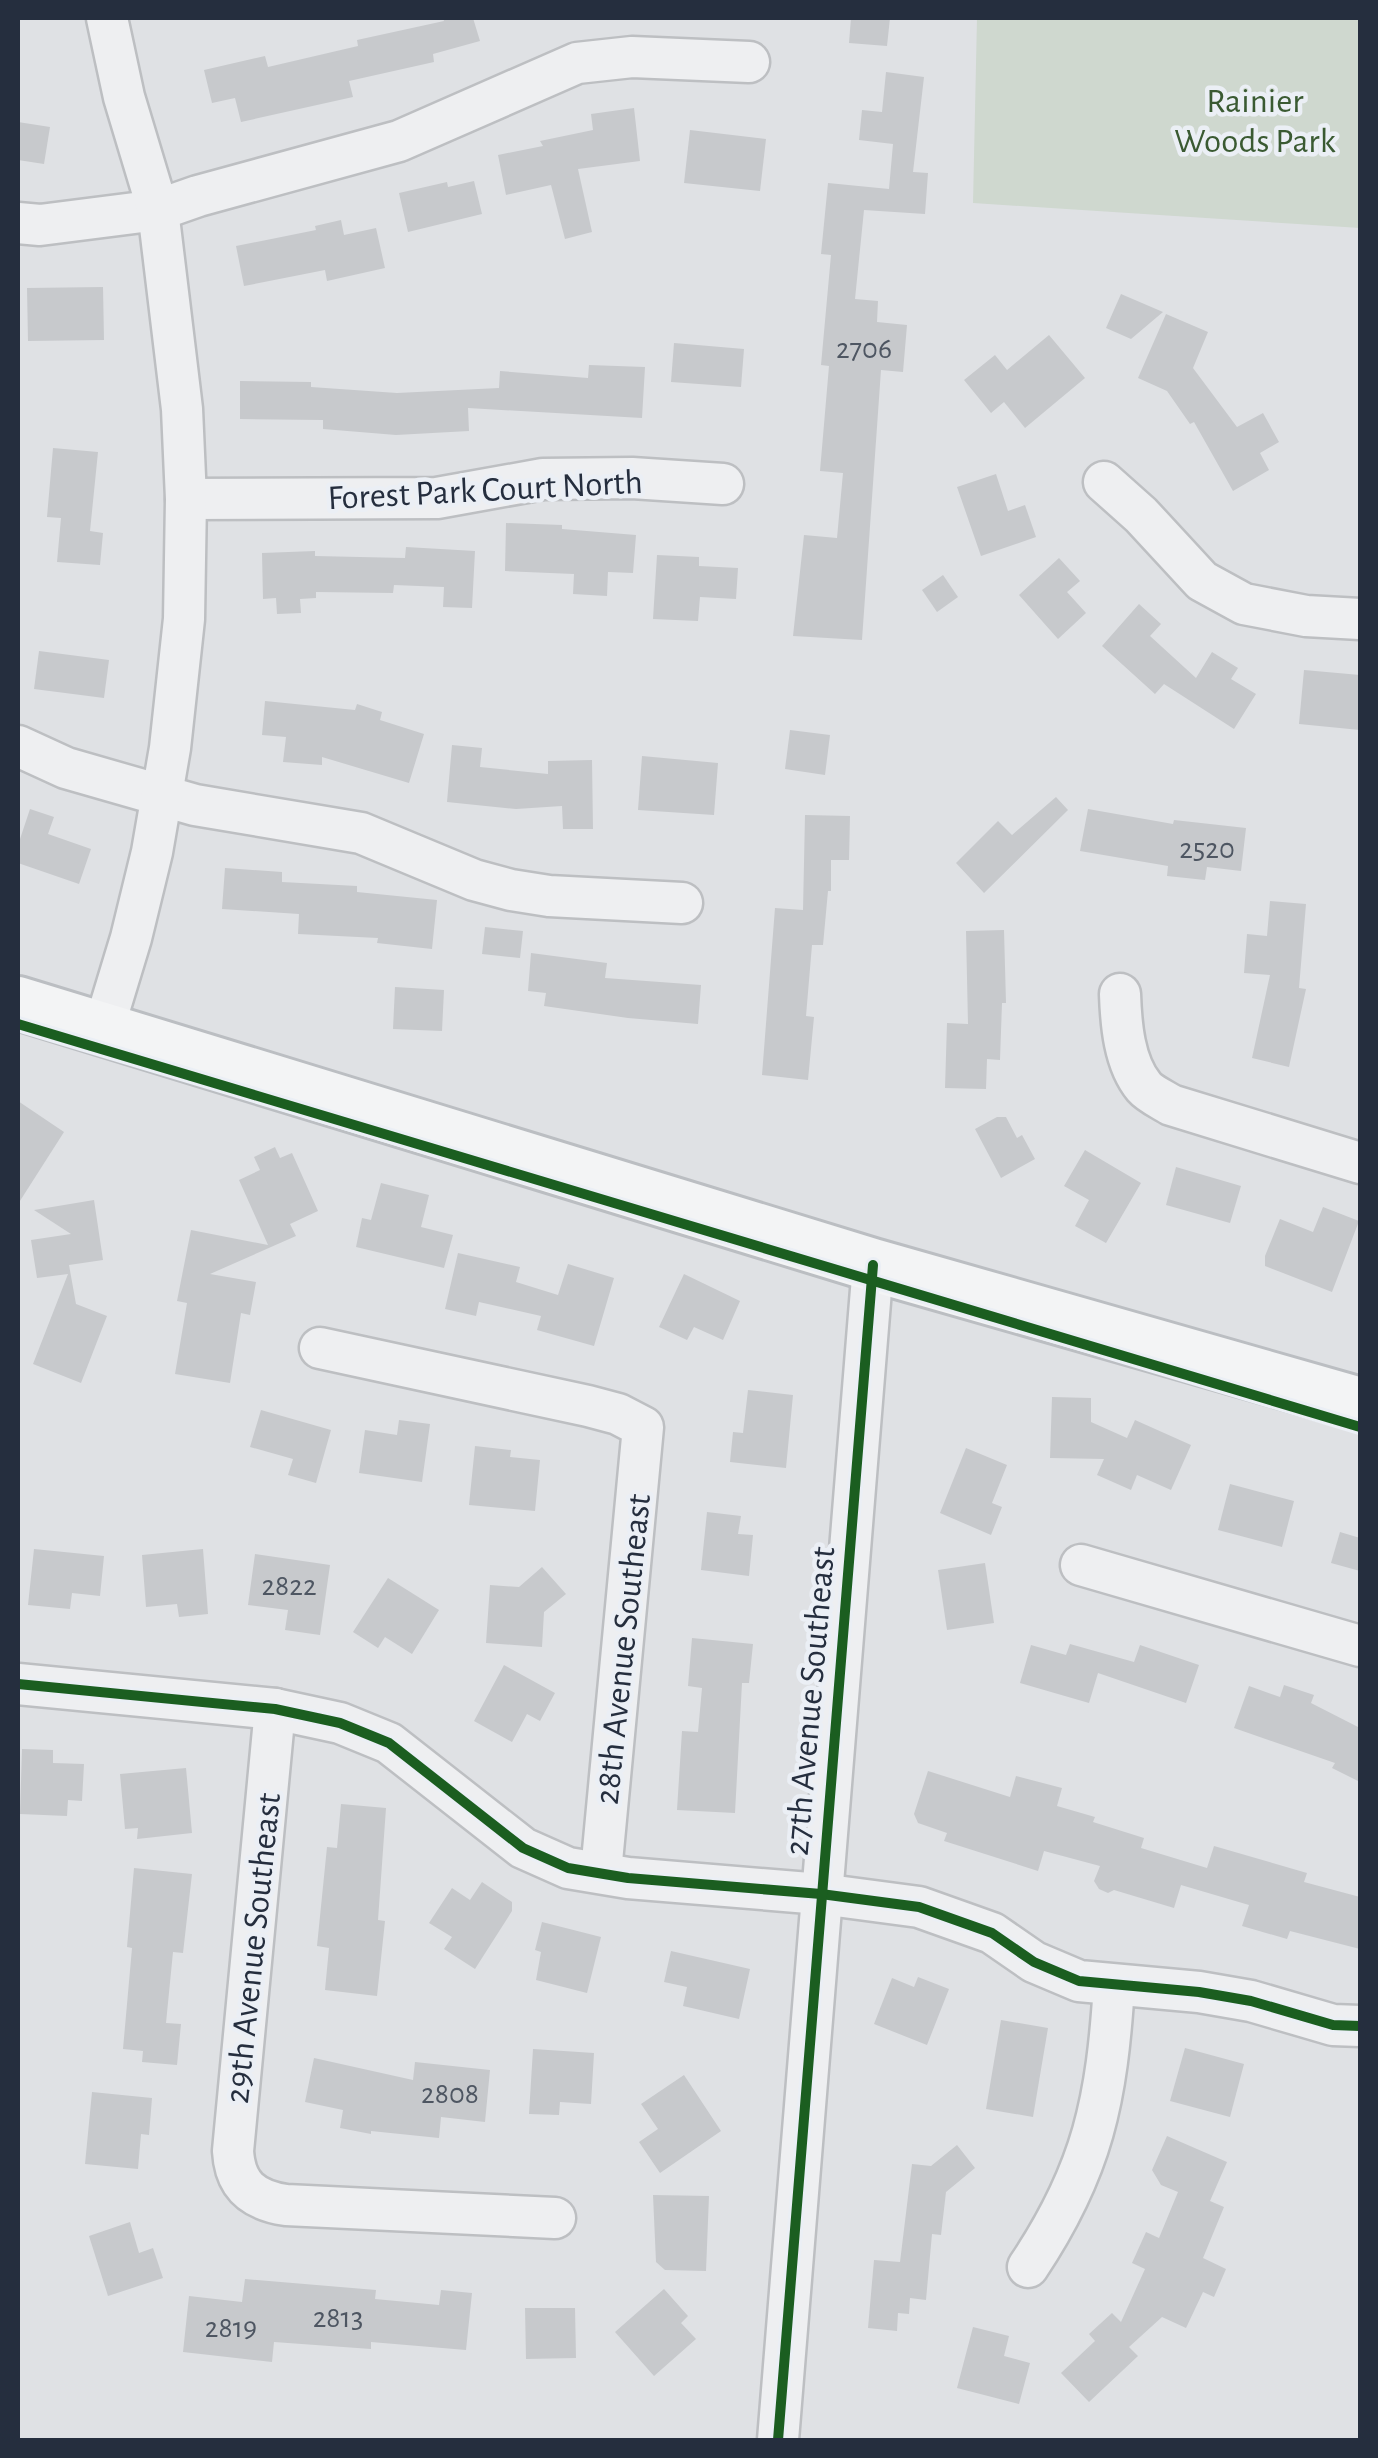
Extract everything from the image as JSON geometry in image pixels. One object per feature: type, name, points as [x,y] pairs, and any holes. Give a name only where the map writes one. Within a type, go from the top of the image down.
[{"type":"main road","points":[[18,1003],[873,1265],[1360,1404]]},
{"type":"street","points":[[104,1027],[131,938],[163,796],[184,618],[186,499],[182,409],[158,210],[124,97],[107,18]]},
{"type":"street","points":[[18,223],[40,225],[158,210],[399,142],[576,63],[632,57],[749,62]]},
{"type":"street","name":"Forest Park Court North","points":[[186,499],[436,498],[543,479],[632,478],[723,484]]},
{"type":"street","points":[[1104,482],[1141,515],[1202,581],[1230,597],[1244,604],[1306,616],[1360,618]]},
{"type":"street","points":[[18,746],[66,768],[196,806],[362,834],[474,880],[511,890],[549,896],[682,903]]},
{"type":"street","points":[[1120,994],[1129,1058],[1144,1088],[1171,1105],[1360,1163]]},
{"type":"street","name":"27th Avenue Southeast","points":[[778,2440],[873,1265]]},
{"type":"street","name":"28th Avenue Southeast","points":[[320,1348],[588,1406],[618,1414],[642,1427],[600,1872]]},
{"type":"street","points":[[1081,1564],[1360,1646]]},
{"type":"street","points":[[18,1684],[276,1709],[369,1732],[389,1743],[523,1848],[568,1868],[676,1884],[874,1899],[933,1912],[992,1933],[1054,1973],[1079,1981],[1199,1992],[1252,2001],[1333,2024],[1360,2026]]},
{"type":"street","name":"29th Avenue Southeast","points":[[276,1709],[233,2151],[234,2170],[242,2185],[267,2202],[286,2205],[556,2218]]},
{"type":"street","points":[[1028,2267],[1068,2202],[1097,2126],[1114,1985]]},
{"type":"green space","name":"Rainier Woods Park","points":[[977,18],[1360,18],[1360,228],[973,203]]},
{"type":"building","points":[[443,18],[473,18],[480,41],[433,54],[434,62],[349,81],[353,97],[241,122],[235,98],[212,103],[204,70],[265,56],[268,67],[358,46],[357,40],[444,21]]},
{"type":"building","points":[[851,18],[890,18],[887,46],[849,43]]},
{"type":"building","points":[[886,72],[924,77],[913,172],[928,173],[925,214],[864,210],[855,299],[878,301],[877,322],[907,325],[903,372],[881,370],[862,640],[793,636],[804,535],[837,538],[843,473],[820,471],[829,366],[821,365],[831,255],[821,254],[828,183],[889,189],[893,144],[859,140],[862,110],[882,112]]},
{"type":"building","points":[[634,108],[640,161],[578,169],[592,232],[565,239],[551,185],[506,195],[498,155],[593,130],[591,114]]},
{"type":"building","points":[[18,122],[50,127],[44,164],[18,160]]},
{"type":"building","points":[[690,130],[766,139],[760,191],[684,183]]},
{"type":"building","points":[[474,181],[482,214],[408,232],[399,193],[447,182],[448,187]]},
{"type":"building","points":[[341,220],[344,235],[376,228],[385,268],[327,281],[325,270],[244,286],[236,246],[316,230],[315,226]]},
{"type":"building","points":[[103,287],[104,340],[28,341],[27,288]]},
{"type":"building","points":[[1121,294],[1163,312],[1131,339],[1106,328]]},
{"type":"building","points":[[1166,314],[1208,332],[1193,368],[1237,427],[1263,413],[1279,442],[1260,453],[1269,470],[1233,491],[1194,422],[1190,424],[1167,391],[1138,378]]},
{"type":"building","points":[[1049,335],[1085,378],[1025,428],[1004,402],[991,413],[964,380],[995,355],[1007,370]]},
{"type":"building","points":[[674,343],[744,349],[741,387],[671,382]]},
{"type":"building","points":[[589,365],[645,367],[642,418],[468,408],[469,431],[396,435],[323,429],[323,420],[240,419],[240,381],[311,382],[311,387],[397,393],[499,388],[500,371],[588,378]]},
{"type":"building","points":[[53,448],[98,452],[90,531],[103,533],[100,565],[57,562],[61,518],[47,517]]},
{"type":"building","points":[[996,474],[1008,511],[1025,505],[1036,537],[981,556],[957,487]]},
{"type":"building","points":[[506,523],[562,525],[562,529],[636,535],[633,573],[608,572],[607,596],[573,594],[574,574],[505,571]]},
{"type":"building","points":[[406,547],[475,551],[472,608],[443,607],[444,587],[394,585],[393,593],[316,592],[316,598],[300,599],[301,613],[277,614],[276,598],[263,599],[262,553],[315,551],[315,556],[405,558]]},
{"type":"building","points":[[657,555],[699,557],[699,566],[738,568],[736,599],[700,597],[698,621],[653,619]]},
{"type":"building","points":[[1059,558],[1080,581],[1067,592],[1086,613],[1058,639],[1019,595]]},
{"type":"building","points":[[943,575],[958,597],[937,612],[922,590]]},
{"type":"building","points":[[1139,604],[1161,624],[1150,636],[1196,678],[1212,652],[1238,668],[1231,679],[1256,694],[1234,729],[1164,684],[1155,694],[1102,646]]},
{"type":"building","points":[[39,651],[109,660],[104,698],[34,689]]},
{"type":"building","points":[[1304,670],[1360,675],[1360,730],[1299,724]]},
{"type":"building","points":[[265,701],[355,710],[357,704],[382,712],[380,720],[424,734],[409,783],[322,757],[322,765],[283,762],[286,737],[262,735]]},
{"type":"building","points":[[790,730],[830,735],[825,775],[785,769]]},
{"type":"building","points":[[452,745],[482,748],[480,767],[548,774],[548,761],[592,760],[593,829],[563,829],[562,806],[516,809],[447,802]]},
{"type":"building","points":[[642,756],[718,763],[714,815],[638,810]]},
{"type":"building","points":[[1056,797],[1068,810],[984,893],[956,863],[998,821],[1012,835]]},
{"type":"building","points":[[30,809],[54,817],[48,834],[91,849],[79,884],[18,863],[18,845]]},
{"type":"building","points":[[1088,809],[1173,824],[1174,820],[1246,828],[1241,871],[1207,867],[1205,880],[1167,876],[1168,866],[1080,851]]},
{"type":"building","points":[[805,815],[850,816],[849,860],[831,860],[823,945],[812,945],[806,1016],[814,1017],[808,1080],[762,1075],[775,908],[803,910]]},
{"type":"building","points":[[225,868],[282,872],[282,882],[357,886],[357,892],[437,900],[432,949],[377,943],[378,938],[298,934],[299,914],[222,909]]},
{"type":"building","points":[[1270,901],[1306,904],[1299,988],[1306,989],[1289,1067],[1252,1058],[1270,975],[1244,973],[1247,934],[1267,936]]},
{"type":"building","points":[[485,927],[523,931],[520,958],[482,954]]},
{"type":"building","points":[[1004,930],[1006,1003],[1002,1003],[1000,1060],[987,1059],[986,1089],[945,1088],[947,1023],[968,1024],[966,931]]},
{"type":"building","points":[[531,953],[607,963],[605,978],[701,985],[698,1024],[544,1006],[546,993],[528,991]]},
{"type":"building","points":[[395,987],[444,990],[442,1031],[393,1029]]},
{"type":"building","points":[[18,1101],[64,1132],[18,1204]]},
{"type":"building","points":[[997,1117],[1006,1117],[1035,1159],[1001,1178],[975,1129]]},
{"type":"building","points":[[275,1147],[280,1158],[292,1153],[318,1211],[290,1224],[296,1236],[210,1274],[256,1282],[250,1315],[241,1313],[230,1383],[175,1374],[187,1303],[177,1301],[191,1230],[268,1245],[239,1180],[260,1170],[254,1157]]},
{"type":"building","points":[[1085,1150],[1141,1183],[1106,1243],[1075,1226],[1089,1200],[1064,1186]]},
{"type":"building","points":[[1176,1167],[1241,1186],[1230,1223],[1166,1205]]},
{"type":"building","points":[[381,1183],[429,1195],[421,1227],[453,1235],[444,1268],[356,1247],[362,1218],[371,1220]]},
{"type":"building","points":[[94,1200],[103,1260],[69,1265],[76,1304],[107,1316],[81,1383],[33,1364],[68,1274],[37,1278],[31,1240],[71,1234],[34,1210]]},
{"type":"building","points":[[1323,1207],[1359,1221],[1332,1292],[1265,1266],[1265,1256],[1280,1219],[1313,1232]]},
{"type":"building","points":[[458,1253],[520,1267],[516,1282],[558,1295],[568,1264],[614,1278],[594,1346],[537,1330],[541,1316],[479,1302],[476,1316],[445,1309]]},
{"type":"building","points":[[684,1274],[740,1301],[723,1340],[694,1327],[687,1340],[659,1327]]},
{"type":"building","points":[[748,1390],[793,1395],[786,1468],[730,1462],[733,1432],[743,1433]]},
{"type":"building","points":[[1052,1397],[1091,1398],[1091,1422],[1127,1438],[1135,1420],[1191,1445],[1171,1490],[1137,1475],[1131,1490],[1097,1475],[1104,1459],[1050,1458]]},
{"type":"building","points":[[261,1410],[331,1430],[316,1483],[288,1475],[293,1459],[250,1447]]},
{"type":"building","points":[[399,1420],[430,1424],[422,1482],[359,1473],[365,1430],[397,1435]]},
{"type":"building","points":[[475,1446],[511,1450],[510,1457],[540,1460],[535,1511],[469,1505]]},
{"type":"building","points":[[966,1448],[1007,1465],[992,1503],[1002,1507],[991,1535],[940,1513]]},
{"type":"building","points":[[1230,1484],[1294,1501],[1282,1547],[1218,1530]]},
{"type":"building","points":[[707,1512],[741,1516],[738,1534],[753,1535],[749,1576],[701,1570]]},
{"type":"building","points":[[1340,1532],[1360,1538],[1360,1571],[1331,1563]]},
{"type":"building","points":[[34,1549],[104,1556],[100,1596],[72,1593],[70,1609],[28,1605]]},
{"type":"building","points":[[203,1549],[208,1614],[179,1617],[177,1604],[146,1607],[142,1555]]},
{"type":"building","points":[[255,1554],[330,1565],[320,1635],[285,1630],[288,1610],[248,1605]]},
{"type":"building","points":[[985,1563],[994,1623],[947,1630],[938,1570]]},
{"type":"building","points":[[542,1567],[566,1594],[544,1612],[542,1647],[486,1643],[490,1585],[519,1587]]},
{"type":"building","points":[[388,1578],[439,1610],[412,1654],[385,1637],[378,1648],[353,1632]]},
{"type":"building","points":[[692,1638],[753,1644],[749,1683],[742,1683],[735,1813],[677,1810],[682,1731],[698,1732],[702,1688],[688,1686]]},
{"type":"building","points":[[1070,1644],[1134,1662],[1140,1645],[1199,1665],[1186,1703],[1098,1673],[1089,1703],[1020,1683],[1031,1645],[1066,1655]]},
{"type":"building","points":[[504,1665],[555,1693],[540,1721],[527,1714],[512,1742],[474,1721]]},
{"type":"building","points":[[1284,1685],[1314,1695],[1311,1703],[1360,1728],[1360,1782],[1332,1768],[1335,1763],[1234,1728],[1249,1686],[1280,1697]]},
{"type":"building","points":[[22,1749],[53,1750],[53,1763],[84,1764],[82,1801],[68,1800],[67,1816],[20,1814]]},
{"type":"building","points":[[186,1768],[192,1833],[137,1839],[138,1828],[125,1829],[120,1774]]},
{"type":"building","points":[[928,1771],[1010,1797],[1016,1776],[1062,1788],[1057,1806],[1144,1838],[1141,1848],[1207,1868],[1214,1846],[1307,1873],[1304,1882],[1360,1897],[1360,1949],[1290,1931],[1287,1939],[1242,1926],[1249,1905],[1181,1885],[1174,1908],[1099,1889],[1094,1881],[1100,1866],[1044,1851],[1038,1871],[944,1841],[947,1833],[918,1823],[914,1814]]},
{"type":"building","points":[[341,1804],[386,1808],[378,1920],[385,1921],[377,1996],[325,1990],[329,1948],[317,1946],[327,1847],[337,1848]]},
{"type":"building","points":[[134,1868],[192,1874],[183,1953],[173,1952],[166,2023],[181,2024],[177,2065],[142,2062],[143,2051],[123,2049]]},
{"type":"building","points":[[482,1882],[512,1902],[512,1911],[475,1969],[444,1949],[452,1937],[429,1923],[452,1888],[470,1900]]},
{"type":"building","points":[[542,1922],[601,1937],[587,1993],[536,1980],[541,1952],[535,1950]]},
{"type":"building","points":[[671,1951],[750,1969],[739,2019],[683,2006],[687,1987],[664,1982]]},
{"type":"building","points":[[918,1977],[949,1989],[927,2045],[874,2024],[892,1978],[914,1987]]},
{"type":"building","points":[[1001,2020],[1048,2028],[1033,2117],[986,2109]]},
{"type":"building","points":[[1185,2048],[1244,2064],[1230,2117],[1170,2101]]},
{"type":"building","points":[[533,2049],[594,2053],[591,2104],[560,2102],[559,2115],[529,2114]]},
{"type":"building","points":[[314,2058],[413,2080],[415,2062],[490,2070],[485,2122],[441,2117],[439,2138],[340,2128],[343,2110],[305,2102]]},
{"type":"building","points":[[684,2075],[721,2131],[660,2173],[639,2142],[658,2129],[641,2104]]},
{"type":"building","points":[[92,2092],[152,2098],[149,2135],[141,2134],[138,2169],[85,2164]]},
{"type":"building","points":[[1167,2136],[1227,2162],[1210,2201],[1224,2207],[1203,2258],[1226,2269],[1214,2297],[1203,2292],[1186,2328],[1162,2317],[1129,2347],[1138,2356],[1089,2402],[1061,2373],[1095,2341],[1089,2334],[1112,2313],[1121,2322],[1145,2269],[1132,2263],[1146,2232],[1159,2238],[1178,2192],[1161,2185],[1152,2170]]},
{"type":"building","points":[[957,2145],[975,2168],[946,2192],[941,2235],[932,2234],[926,2300],[910,2298],[909,2314],[898,2313],[897,2331],[868,2328],[874,2260],[900,2262],[912,2164],[931,2166]]},
{"type":"building","points":[[653,2195],[709,2196],[706,2271],[665,2270],[656,2262]]},
{"type":"building","points":[[130,2222],[139,2253],[153,2248],[163,2278],[108,2296],[89,2236]]},
{"type":"building","points":[[245,2279],[376,2290],[375,2299],[439,2305],[441,2290],[472,2293],[466,2350],[371,2342],[371,2349],[274,2342],[272,2362],[183,2352],[189,2296],[242,2302]]},
{"type":"building","points":[[664,2289],[688,2316],[681,2323],[696,2339],[654,2376],[615,2332]]},
{"type":"building","points":[[525,2308],[575,2308],[576,2358],[526,2359]]},
{"type":"building","points":[[973,2327],[1009,2336],[1004,2356],[1030,2363],[1019,2404],[957,2388]]},
{"type":"cycle path","points":[[18,1024],[1360,1427]]},
{"type":"cycle path","points":[[778,2440],[873,1265]]},
{"type":"cycle path","points":[[18,1684],[275,1709],[340,1723],[389,1743],[523,1848],[568,1868],[628,1878],[821,1894],[919,1907],[992,1933],[1034,1962],[1079,1981],[1199,1992],[1251,2001],[1333,2025],[1360,2026]]}]
